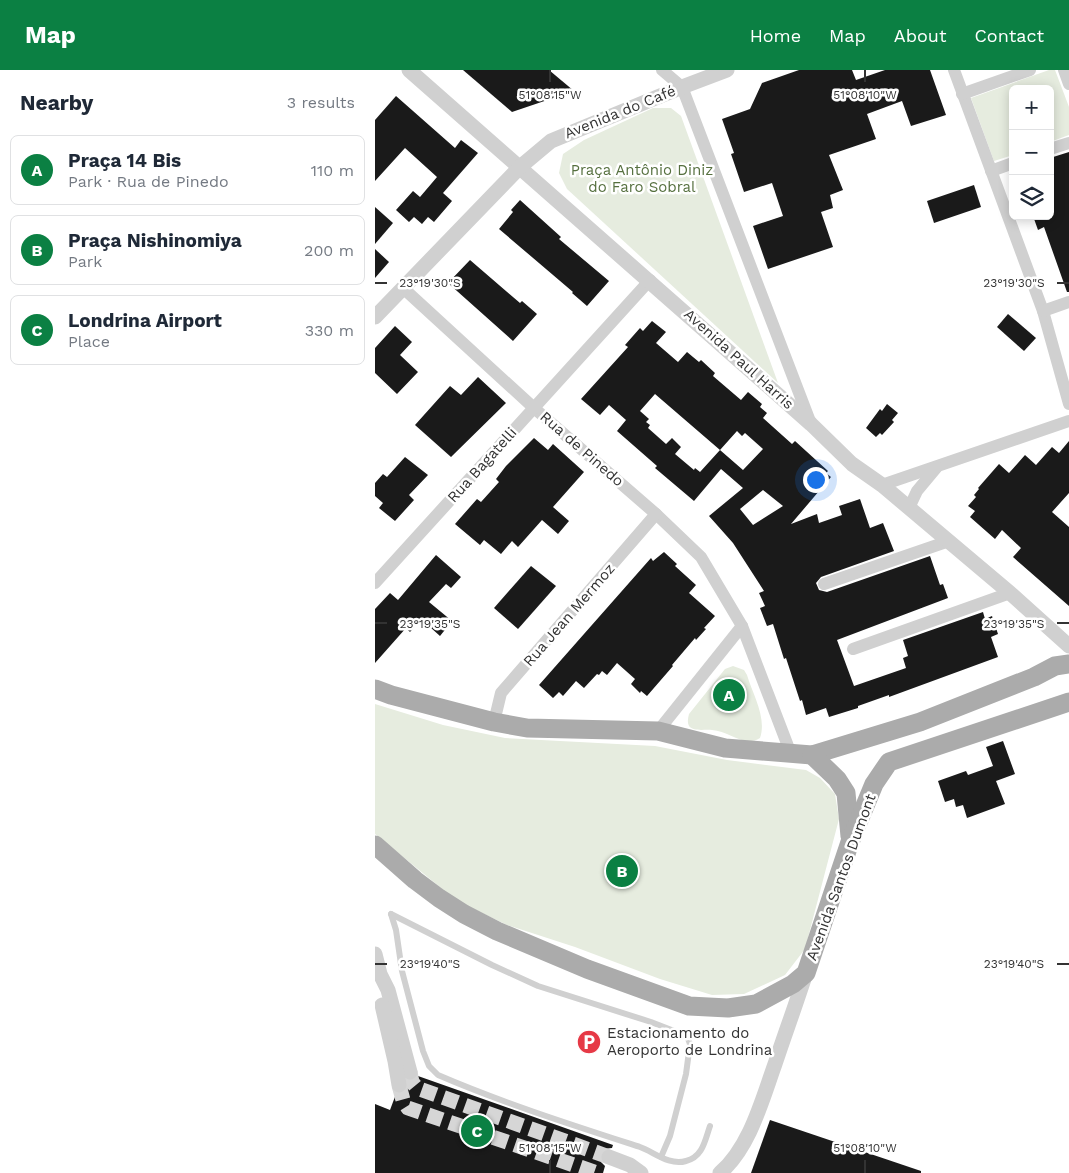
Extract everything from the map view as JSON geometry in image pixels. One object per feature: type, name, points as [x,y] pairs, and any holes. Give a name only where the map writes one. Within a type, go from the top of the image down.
[{"type":"main road","points":[[375,689],[391,695],[494,722],[527,728],[658,731],[725,748],[813,755],[921,722],[1034,677],[1055,666],[1069,664]]},
{"type":"main road","name":"Avenida Santos Dumont","points":[[375,845],[415,880],[464,914],[497,931],[587,969],[689,1006],[728,1008],[756,1004],[785,989],[806,973],[850,842],[874,784],[889,762],[1069,702]]},
{"type":"main road","points":[[921,722],[930,748]]},
{"type":"main road","points":[[813,755],[832,773],[846,793],[850,842]]},
{"type":"street","name":"Avenida Paul Harris","points":[[409,70],[650,280],[811,424],[852,464],[882,485],[949,541],[1069,646]]},
{"type":"street","points":[[662,70],[682,87],[811,424]]},
{"type":"street","name":"Avenida do Café","points":[[378,310],[403,288],[520,167],[551,141],[727,70]]},
{"type":"street","points":[[953,70],[1043,311],[1069,404]]},
{"type":"street","points":[[962,94],[1030,70]]},
{"type":"street","points":[[1064,70],[1069,84]]},
{"type":"street","points":[[1054,148],[1069,143]]},
{"type":"street","points":[[991,171],[1009,164]]},
{"type":"street","name":"Rua Bagatelli","points":[[375,583],[650,280]]},
{"type":"street","name":"Rua de Pinedo","points":[[403,288],[534,408],[656,514],[701,557],[742,626],[791,754]]},
{"type":"street","points":[[1043,311],[1069,302]]},
{"type":"street","points":[[882,485],[1069,421]]},
{"type":"street","points":[[909,508],[917,491],[939,466]]},
{"type":"street","name":"Rua Jean Mermoz","points":[[494,722],[501,693],[656,514]]},
{"type":"street","points":[[824,584],[949,541]]},
{"type":"street","points":[[853,649],[1010,593]]},
{"type":"street","points":[[658,731],[742,626]]},
{"type":"street","points":[[375,954],[380,974],[387,990],[409,1072]]},
{"type":"street","points":[[721,1173],[744,1145],[771,1076],[806,973]]},
{"type":"street","points":[[380,974],[383,1011],[399,1085]]},
{"type":"street","points":[[609,1156],[630,1165],[641,1173]]},
{"type":"lane","points":[[661,1157],[670,1136],[686,1074],[690,1044],[687,1036],[651,1022],[538,986],[391,914],[395,923],[399,960],[411,1006],[425,1059],[432,1070],[445,1078],[531,1110],[643,1148],[661,1157],[673,1162],[691,1160],[702,1150],[710,1126]]},
{"type":"green space","points":[[1049,70],[1055,70],[1069,107],[1069,135],[1054,141],[1054,85],[1009,85],[1009,156],[994,161],[971,98]]},
{"type":"green space","name":"Praça Antônio Diniz do Faro Sobral","points":[[653,108],[671,108],[681,116],[778,383],[567,189],[559,173],[563,154],[584,140]]},
{"type":"green space","points":[[733,666],[744,670],[747,675],[761,715],[762,730],[760,738],[754,741],[742,740],[718,731],[694,729],[688,724],[689,714],[725,669]]},
{"type":"green space","points":[[375,704],[443,725],[505,738],[655,746],[727,760],[806,770],[820,778],[835,794],[839,819],[805,949],[785,975],[744,994],[712,995],[660,979],[575,947],[507,925],[457,901],[375,834]]},
{"type":"building","points":[[463,70],[549,70],[574,91],[512,112]]},
{"type":"building","points":[[799,70],[852,70],[856,80],[885,70],[930,70],[946,115],[911,126],[902,101],[867,114],[876,139],[829,155],[843,190],[830,195],[833,208],[821,212],[833,247],[768,269],[753,226],[783,216],[772,183],[744,192],[731,154],[734,153],[722,119],[750,109],[762,83]]},
{"type":"building","points":[[396,96],[455,148],[461,140],[478,153],[443,193],[452,201],[434,222],[428,217],[422,224],[414,217],[409,222],[396,210],[413,191],[420,197],[437,177],[405,148],[375,181],[375,120]]},
{"type":"building","points":[[1069,152],[1069,292],[1067,292],[1044,227],[1038,230],[1034,220],[1054,220],[1054,157]]},
{"type":"building","points":[[974,185],[981,207],[934,223],[927,201]]},
{"type":"building","points":[[520,200],[561,237],[559,239],[609,281],[587,306],[499,229]]},
{"type":"building","points":[[375,207],[393,223],[375,244]]},
{"type":"building","points":[[375,249],[389,262],[375,278]]},
{"type":"building","points":[[470,260],[520,303],[522,301],[537,314],[513,341],[448,283]]},
{"type":"building","points":[[1008,314],[1036,338],[1024,351],[997,327]]},
{"type":"building","points":[[652,321],[666,332],[656,343],[678,362],[687,352],[699,362],[701,360],[715,373],[713,376],[741,400],[748,392],[762,404],[760,407],[767,413],[763,418],[792,444],[795,441],[828,471],[826,473],[831,477],[791,524],[817,514],[819,523],[842,515],[839,506],[860,499],[870,528],[883,523],[894,551],[821,577],[816,583],[819,590],[827,592],[930,556],[940,585],[943,584],[948,598],[837,640],[854,686],[906,668],[903,658],[908,656],[903,640],[983,612],[985,619],[992,616],[998,634],[991,637],[998,657],[829,717],[826,708],[806,715],[786,658],[784,659],[773,624],[767,626],[760,608],[765,606],[759,593],[764,591],[733,543],[709,516],[743,488],[721,469],[694,501],[655,468],[657,466],[617,431],[626,420],[609,405],[600,415],[581,399],[628,347],[625,345],[640,328],[643,331]],"holes":[[[655,394],[720,450],[700,472],[695,468],[694,470],[675,454],[681,447],[672,438],[666,444],[648,428],[650,425],[646,422],[649,419],[640,411]],[[737,431],[742,436],[745,433],[763,449],[743,470],[720,450]],[[763,490],[783,506],[753,525],[740,509]]]},
{"type":"building","points":[[395,326],[412,342],[400,355],[418,372],[397,394],[375,373],[375,348]]},
{"type":"building","points":[[478,377],[506,403],[451,457],[415,425],[450,386],[461,395]]},
{"type":"building","points":[[887,404],[898,413],[892,420],[894,422],[882,435],[880,433],[876,437],[866,428],[880,409],[882,411]]},
{"type":"building","points":[[534,438],[548,450],[553,444],[584,472],[553,507],[569,521],[558,534],[542,520],[518,547],[512,541],[501,554],[484,540],[480,545],[455,524],[477,499],[481,502],[499,482],[496,479],[506,466]]},
{"type":"building","points":[[1069,441],[1069,493],[1052,512],[1069,527],[1069,606],[1013,557],[1021,548],[1002,530],[995,539],[970,517],[975,511],[968,506],[976,497],[974,495],[978,488],[999,464],[1009,473],[1025,455],[1036,465],[1052,447],[1059,453]]},
{"type":"building","points":[[405,457],[428,475],[409,495],[414,500],[395,521],[379,508],[383,503],[375,496],[375,483],[383,474],[387,477]]},
{"type":"building","points":[[664,552],[677,564],[675,566],[696,585],[689,593],[715,616],[704,628],[706,629],[696,640],[695,638],[647,696],[641,691],[640,693],[631,684],[635,679],[617,663],[607,675],[602,671],[584,688],[576,681],[563,696],[559,692],[553,698],[539,685],[651,558],[653,561]]},
{"type":"building","points":[[436,555],[461,577],[451,588],[446,584],[429,602],[452,621],[440,636],[421,619],[410,632],[406,628],[375,663],[375,609],[390,593],[398,600]]},
{"type":"building","points":[[531,566],[556,586],[518,629],[494,608]]},
{"type":"building","points":[[1003,741],[1015,774],[996,781],[1005,804],[967,818],[963,805],[956,807],[954,799],[945,802],[938,781],[966,771],[968,775],[993,766],[986,747]]},
{"type":"building","points":[[418,1076],[613,1145],[612,1148],[603,1149],[600,1154],[601,1162],[605,1166],[603,1173],[375,1173],[375,1104],[390,1110],[396,1094],[405,1092],[408,1088],[408,1081],[413,1081]]},
{"type":"building","points":[[770,1120],[921,1171],[921,1173],[751,1173]]},
{"type":"tunnel","points":[[410,1072],[412,1082],[417,1088],[609,1157]]},
{"type":"tunnel","points":[[399,1085],[403,1100],[408,1108],[597,1173]]},
{"type":"place","name":"Praça 14 Bis","points":[[729,695]]},
{"type":"place","name":"Praça Nishinomiya","points":[[622,871]]},
{"type":"place","name":"Estacionamento do Aeroporto de Londrina","points":[[589,1042]]},
{"type":"place","name":"Londrina Airport","points":[[477,1131]]}]
